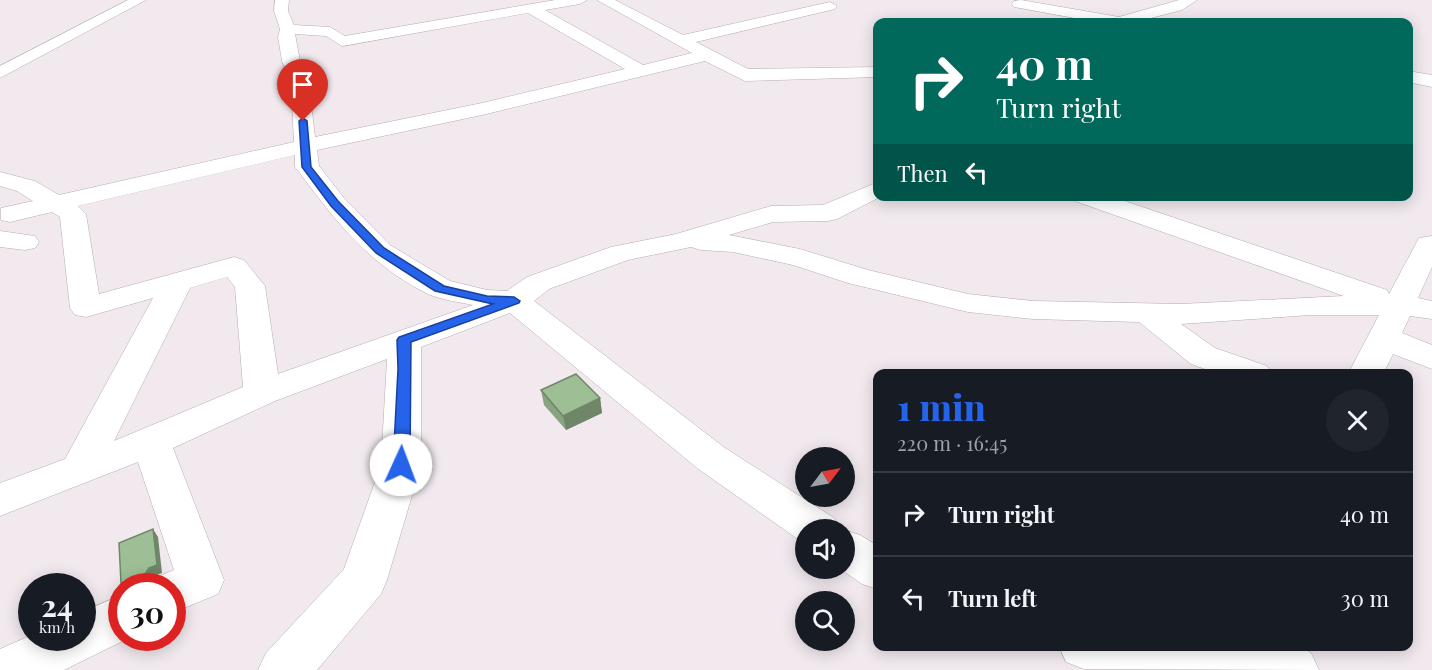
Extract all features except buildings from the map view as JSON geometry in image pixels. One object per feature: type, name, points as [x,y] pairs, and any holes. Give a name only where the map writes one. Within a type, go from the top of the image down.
[{"type":"street","points":[[0,73],[139,0]]},
{"type":"street","points":[[282,0],[281,11],[288,29],[286,37],[291,61],[300,85],[307,167],[335,203],[380,251],[440,288],[487,300],[514,301],[711,458],[802,519]]},
{"type":"street","points":[[288,29],[330,32],[342,41],[580,0]]},
{"type":"street","points":[[604,0],[745,75],[873,72]]},
{"type":"street","points":[[1134,18],[1177,7],[1190,0]]},
{"type":"street","points":[[1019,4],[1097,18]]},
{"type":"street","points":[[679,41],[830,6]]},
{"type":"street","points":[[531,9],[642,70]]},
{"type":"street","points":[[10,214],[304,146],[482,109],[707,55]]},
{"type":"street","points":[[1413,77],[1432,81]]},
{"type":"street","points":[[0,179],[26,186],[73,214],[86,308],[234,266],[250,286],[262,393]]},
{"type":"street","points":[[0,500],[151,442],[262,393],[514,301],[538,283],[621,253],[681,241],[771,214],[828,213],[873,191]]},
{"type":"street","points":[[1098,201],[1398,305]]},
{"type":"street","points":[[681,241],[734,244],[800,258],[859,277],[968,303],[1032,310],[1147,313],[1398,305],[1432,310]]},
{"type":"street","points":[[1368,369],[1429,244]]},
{"type":"street","points":[[79,470],[177,283]]},
{"type":"street","points":[[1147,313],[1203,356],[1241,369]]},
{"type":"street","points":[[1384,338],[1432,358]]},
{"type":"street","points":[[284,670],[364,580],[401,465],[404,340]]},
{"type":"street","points":[[151,442],[201,580],[186,587]]},
{"type":"street","points":[[855,555],[873,567]]},
{"type":"street","points":[[10,670],[51,651]]},
{"type":"street","points":[[1161,651],[1283,659]]},
{"type":"route","points":[[303,121],[307,167],[335,203],[380,251],[440,288],[487,300],[514,301],[404,340],[401,465]]}]
